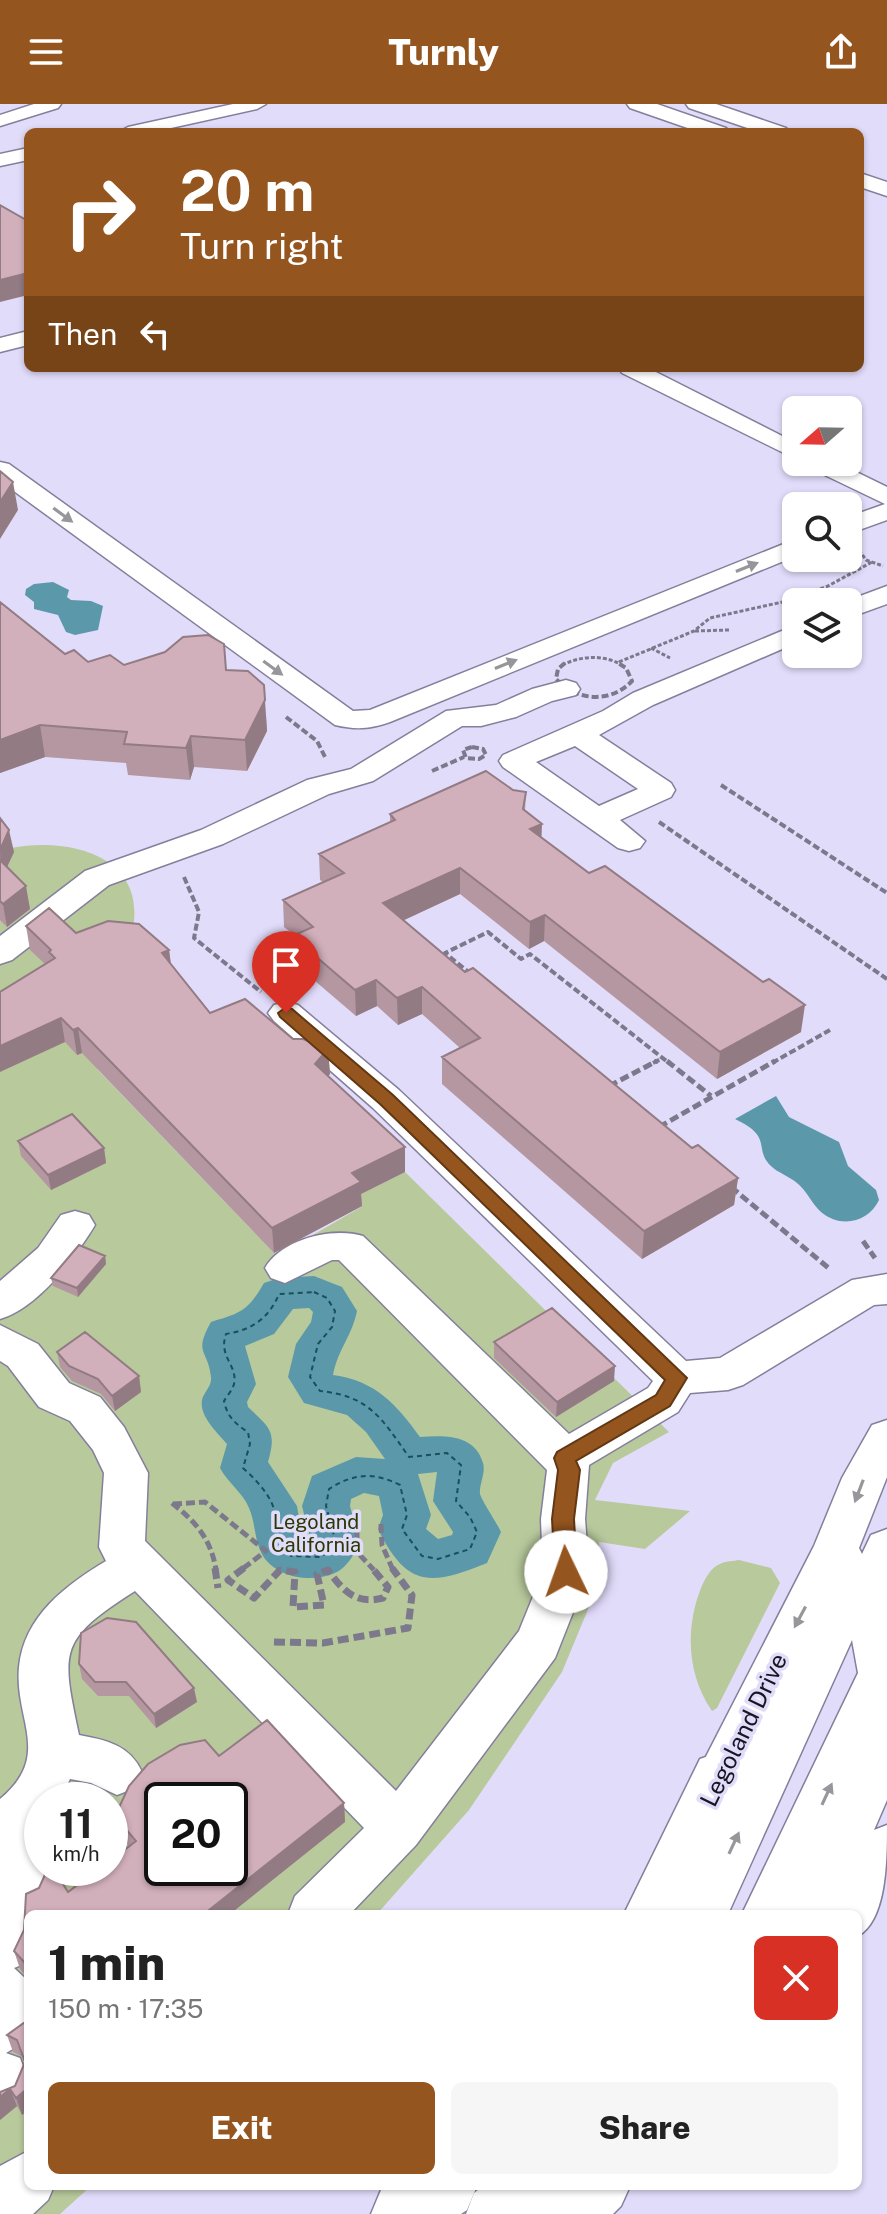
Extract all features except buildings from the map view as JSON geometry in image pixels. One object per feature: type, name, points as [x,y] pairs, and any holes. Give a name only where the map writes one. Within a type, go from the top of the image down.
[{"type":"main road","points":[[637,104],[707,128]]},
{"type":"main road","points":[[696,104],[767,128]]},
{"type":"main road","points":[[864,160],[887,168]]},
{"type":"main road","points":[[864,181],[887,189]]},
{"type":"main road","name":"Legoland Drive","points":[[656,1910],[720,1778]]},
{"type":"main road","points":[[405,2214],[438,2190]]},
{"type":"street","points":[[0,121],[52,104]]},
{"type":"street","points":[[146,128],[257,104]]},
{"type":"street","points":[[0,160],[24,155]]},
{"type":"street","points":[[0,345],[24,339]]},
{"type":"street","points":[[638,372],[782,445]]},
{"type":"street","points":[[0,469],[345,719],[364,721],[380,716],[782,553]]},
{"type":"street","points":[[845,476],[887,497]]},
{"type":"street","points":[[862,521],[887,511]]},
{"type":"street","points":[[862,604],[887,594]]},
{"type":"street","points":[[629,841],[514,761],[613,717],[643,699],[782,639]]},
{"type":"street","points":[[0,953],[97,878],[212,837],[318,787],[362,775],[456,717],[481,717],[506,711],[542,695],[566,689]]},
{"type":"street","points":[[577,734],[660,790],[597,819]]},
{"type":"street","points":[[286,1013],[386,1099],[677,1378],[728,1374],[884,1277]]},
{"type":"street","points":[[0,1304],[52,1258],[75,1225]]},
{"type":"street","points":[[285,1268],[326,1246],[349,1246],[565,1458],[569,1470],[563,1519],[566,1572],[538,1643],[398,1828],[318,1910]]},
{"type":"street","points":[[0,1341],[23,1355],[54,1395],[85,1409],[109,1439],[126,1473],[122,1547],[139,1564],[214,1615],[398,1828]]},
{"type":"street","points":[[565,1458],[663,1400],[677,1378]]},
{"type":"street","name":"Legoland Drive","points":[[720,1778],[836,1548],[864,1478],[887,1437]]},
{"type":"street","points":[[836,1548],[865,1611],[884,1668]]},
{"type":"street","points":[[771,1910],[884,1668],[868,1603],[887,1548]]},
{"type":"street","points":[[0,1827],[25,1810],[50,1770],[54,1732],[47,1715],[41,1678],[46,1651],[53,1635],[61,1622],[91,1596],[139,1564]]},
{"type":"street","name":"Legoland Drive","points":[[703,1910],[865,1611]]},
{"type":"street","points":[[804,1910],[852,1823],[887,1741]]},
{"type":"street","points":[[53,1753],[102,1762],[117,1772]]},
{"type":"street","points":[[852,1910],[886,1847]]},
{"type":"street","points":[[0,1948],[8,1878]]},
{"type":"street","points":[[0,1989],[19,2012],[0,2028]]},
{"type":"street","points":[[0,2205],[24,2184]]},
{"type":"street","points":[[495,2214],[522,2190]]},
{"type":"street","points":[[563,2214],[597,2190]]},
{"type":"path","points":[[619,662],[694,631],[710,618],[787,601],[828,586],[872,562]]},
{"type":"path","points":[[284,715],[325,751],[326,766],[318,787]]},
{"type":"path","points":[[472,747],[483,749],[486,755],[475,760],[466,758],[462,753],[472,747]]},
{"type":"path","points":[[721,785],[887,893]]},
{"type":"path","points":[[652,817],[887,979]]},
{"type":"path","points":[[173,851],[199,912],[194,938],[286,1013]]},
{"type":"path","points":[[480,981],[445,953],[488,932],[521,959],[530,954],[711,1096]]},
{"type":"path","points":[[669,1136],[657,1126],[830,1030]]},
{"type":"path","points":[[608,1086],[663,1058]]},
{"type":"path","points":[[596,1077],[620,1096]]},
{"type":"path","points":[[728,1184],[833,1271]]},
{"type":"path","points":[[863,1241],[884,1277]]},
{"type":"path","points":[[126,1486],[173,1504],[206,1532],[214,1553],[214,1615]]},
{"type":"path","points":[[173,1504],[205,1502],[266,1551],[228,1580],[254,1598],[280,1570],[295,1572],[293,1607],[324,1605],[317,1574],[328,1570],[344,1594],[355,1600],[370,1603],[383,1598],[388,1587],[383,1576],[363,1564],[354,1548],[357,1530]]},
{"type":"path","points":[[266,1641],[323,1643],[408,1628],[412,1595],[389,1568],[379,1540],[381,1524]]},
{"type":"green space","name":"Legoland California","points":[[0,837],[11,848],[56,846],[98,856],[115,868],[127,883],[134,903],[133,928],[97,1069],[277,1256],[361,1207],[353,1198],[405,1172],[669,1432],[613,1463],[595,1500],[690,1511],[645,1549],[599,1542],[601,1578],[562,1672],[469,1810],[381,1910],[24,1910],[24,2190],[87,2190],[60,2214],[0,2214]]},
{"type":"green space","points":[[739,1560],[771,1568],[780,1583],[717,1708],[712,1711],[693,1667],[692,1619],[701,1588],[711,1571],[722,1563]]},
{"type":"shaded area","points":[[53,582],[69,590],[67,597],[71,600],[91,601],[103,606],[98,630],[75,635],[66,632],[58,615],[34,609],[34,602],[25,595],[26,589],[34,584]]},
{"type":"shaded area","points":[[776,1096],[789,1117],[839,1142],[848,1166],[876,1190],[879,1200],[869,1214],[854,1221],[829,1217],[818,1209],[801,1186],[766,1160],[759,1137],[735,1119]]},
{"type":"waterway","points":[[314,1292],[327,1298],[335,1311],[332,1327],[318,1344],[310,1377],[320,1391],[352,1397],[373,1410],[409,1457],[447,1453],[461,1465],[456,1501],[470,1517],[477,1532],[470,1549],[438,1559],[422,1556],[402,1529],[407,1515],[400,1485],[373,1475],[356,1476],[329,1489],[326,1506],[336,1543],[321,1557],[291,1556],[280,1542],[273,1506],[258,1482],[243,1468],[250,1444],[248,1432],[232,1420],[225,1407],[224,1401],[234,1384],[232,1369],[224,1356],[223,1343],[226,1334],[252,1327],[265,1317],[279,1294],[314,1292]]},
{"type":"ferry route","points":[[314,1292],[327,1298],[335,1311],[332,1327],[318,1344],[310,1377],[320,1391],[351,1398],[373,1412],[409,1457],[447,1453],[461,1465],[456,1501],[470,1517],[477,1532],[470,1549],[438,1559],[422,1556],[402,1529],[407,1515],[400,1485],[364,1476],[329,1489],[326,1506],[336,1543],[321,1557],[291,1556],[287,1550],[269,1497],[243,1468],[250,1444],[248,1432],[232,1419],[224,1401],[233,1386],[234,1377],[224,1342],[226,1334],[252,1326],[265,1316],[279,1294],[314,1292]]},
{"type":"route","points":[[286,1013],[386,1099],[677,1378],[663,1400],[565,1458],[569,1470],[563,1519],[566,1572]]}]
